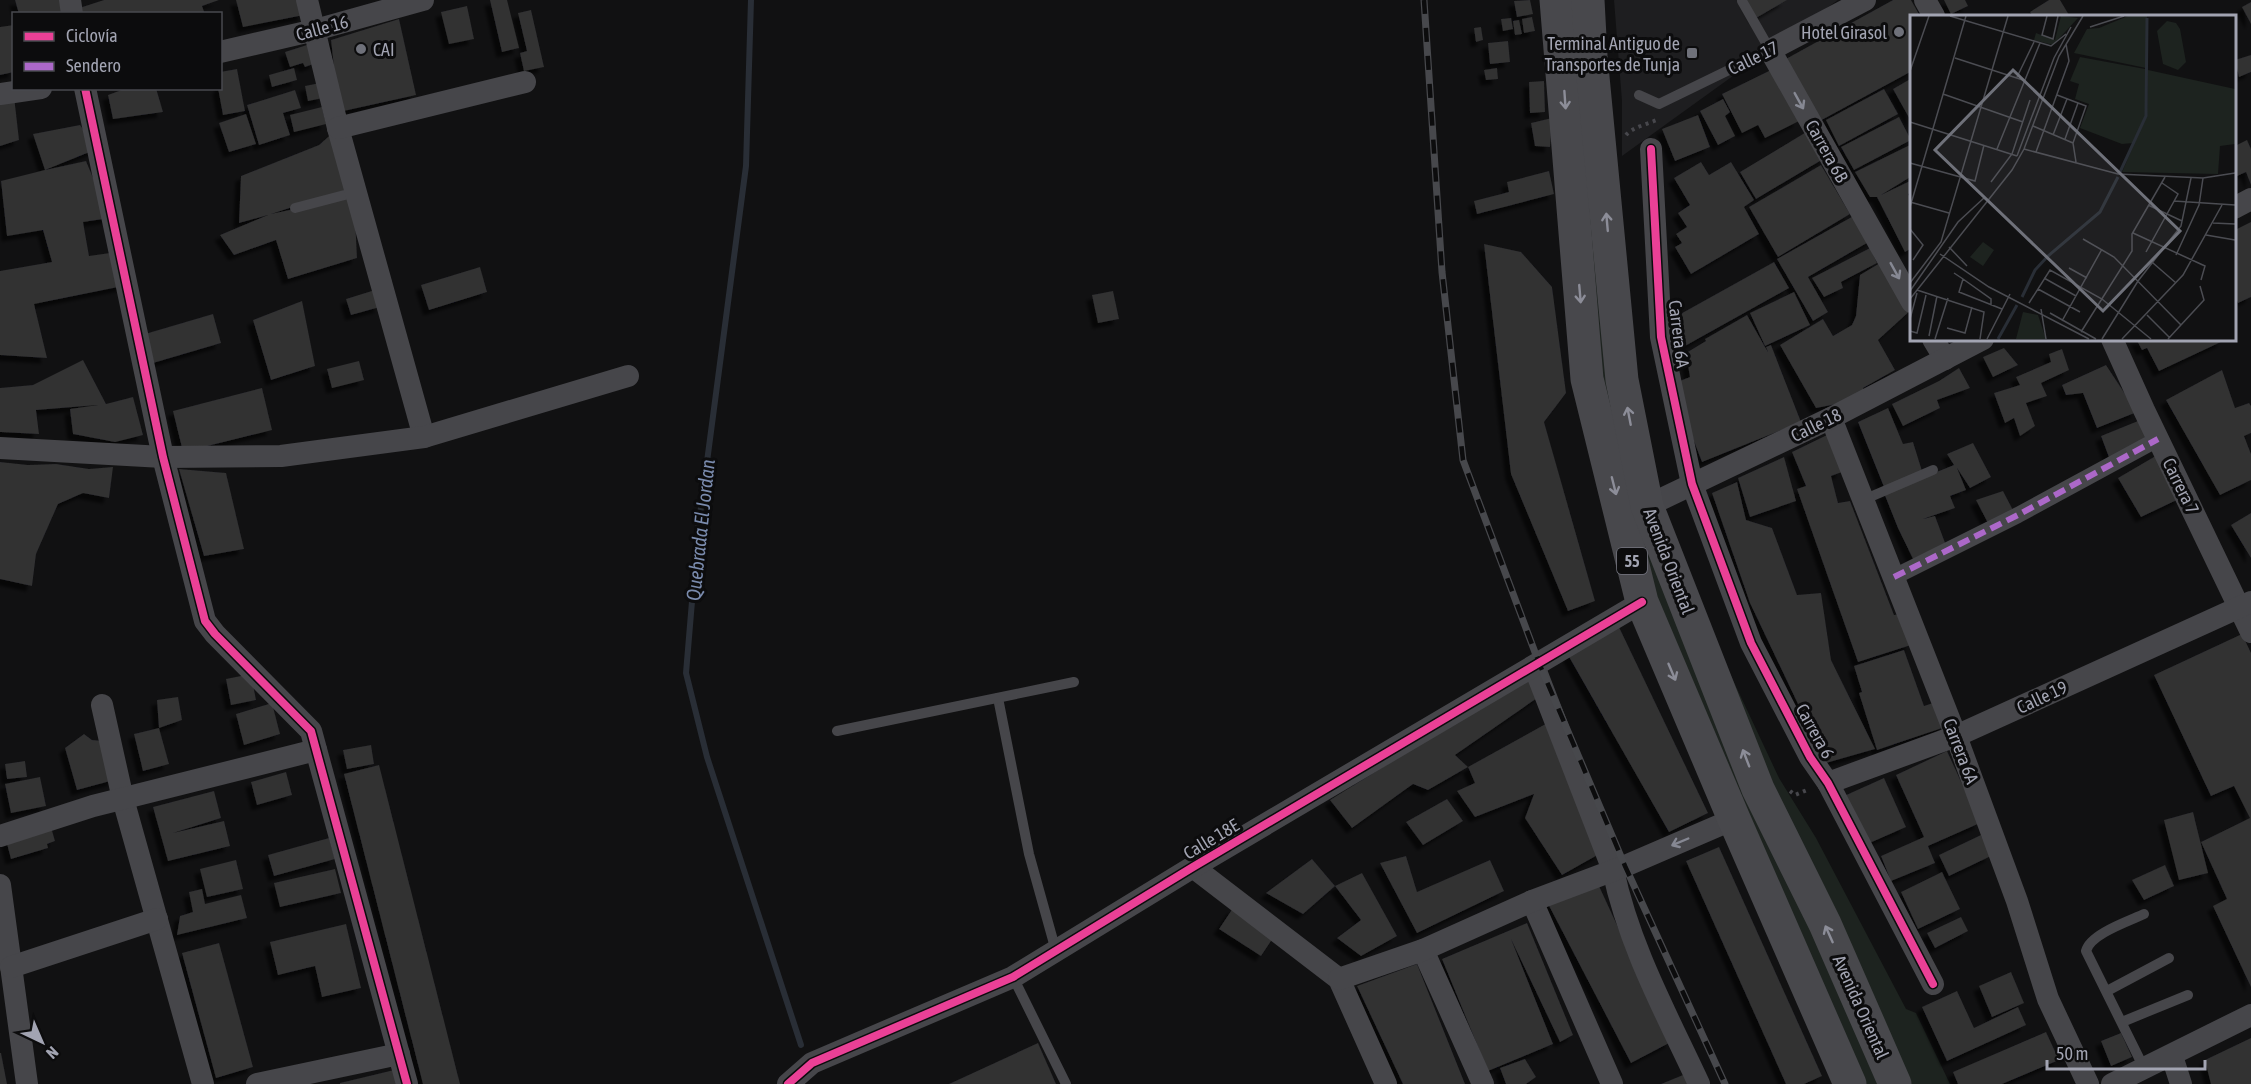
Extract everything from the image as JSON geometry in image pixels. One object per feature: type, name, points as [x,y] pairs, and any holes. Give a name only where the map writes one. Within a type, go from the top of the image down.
[{"type":"main road","name":"Avenida Oriental","points":[[1573,8],[1591,56],[1622,380],[1647,506],[1758,789],[1825,924],[1895,1084]]},
{"type":"main road","name":"Avenida Oriental","points":[[1573,8],[1587,379],[1642,602],[1850,1084]]},
{"type":"street","points":[[308,0],[338,128],[424,437]]},
{"type":"street","name":"Calle 16","points":[[222,52],[315,30],[423,0]]},
{"type":"street","name":"Calle 17","points":[[1770,50],[1865,0]]},
{"type":"street","points":[[1925,0],[1933,15]]},
{"type":"street","name":"Carrera 6B","points":[[1770,50],[1910,298]]},
{"type":"street","points":[[338,128],[525,82]]},
{"type":"street","points":[[0,94],[27,90]]},
{"type":"street","points":[[85,90],[163,457],[205,621],[215,634],[311,731],[407,1084]]},
{"type":"street","name":"Carrera 6A","points":[[1651,149],[1661,337],[1692,484]]},
{"type":"street","points":[[2236,207],[2251,199]]},
{"type":"street","points":[[1934,340],[1944,360]]},
{"type":"street","name":"Calle 18","points":[[1647,506],[1831,418],[1981,340]]},
{"type":"street","name":"Carrera 7","points":[[2112,340],[2158,439],[2245,604],[2251,632]]},
{"type":"street","points":[[0,448],[163,457],[281,456],[424,437],[628,376]]},
{"type":"street","name":"Carrera 6A","points":[[1831,418],[1956,736],[2017,901],[2048,999],[2088,1084]]},
{"type":"street","points":[[1894,578],[2018,515],[2158,439]]},
{"type":"street","name":"Carrera 6","points":[[1692,484],[1751,643],[1810,757],[1828,783],[1934,984]]},
{"type":"street","name":"Calle 18E","points":[[788,1084],[812,1063],[1013,977],[1193,867],[1642,602]]},
{"type":"street","name":"Calle 19","points":[[1828,783],[1956,736],[2245,604]]},
{"type":"street","points":[[1534,666],[1613,870],[1620,904],[1647,974],[1699,1084]]},
{"type":"street","points":[[102,705],[123,799],[203,1084]]},
{"type":"street","points":[[0,836],[63,815],[316,750]]},
{"type":"street","points":[[1340,979],[1423,950],[1532,901],[1734,819]]},
{"type":"street","points":[[1193,867],[1340,979],[1386,1084]]},
{"type":"street","points":[[0,885],[27,1084]]},
{"type":"street","points":[[1532,901],[1612,1084]]},
{"type":"street","points":[[11,967],[157,920]]},
{"type":"street","points":[[1423,950],[1483,1084]]},
{"type":"street","points":[[2112,1084],[2251,1015]]},
{"type":"street","points":[[257,1084],[399,1054]]},
{"type":"street","points":[[2172,1056],[2181,1084]]},
{"type":"lane","name":"Carrera 6B","points":[[1742,1],[1770,50]]},
{"type":"lane","name":"Calle 17","points":[[1639,95],[1659,104],[1770,50]]},
{"type":"lane","points":[[295,208],[356,192]]},
{"type":"lane","points":[[1863,501],[1933,470]]},
{"type":"lane","points":[[837,731],[1074,682]]},
{"type":"lane","points":[[998,698],[1029,854],[1056,951]]},
{"type":"lane","points":[[2144,914],[2098,936],[2088,943],[2086,951],[2144,1068]]},
{"type":"lane","points":[[2107,991],[2169,958]]},
{"type":"lane","points":[[1013,977],[1066,1084]]},
{"type":"lane","points":[[2122,1022],[2188,995]]},
{"type":"path","points":[[1758,789],[1779,786],[1795,795],[1828,783]]},
{"type":"shaded area","name":"Terminal Antiguo de Transportes de Tunja","points":[[1614,0],[1838,0],[1622,156],[1622,101]]},
{"type":"shaded area","points":[[1567,29],[1610,367],[1881,1084],[1863,1084],[1691,692],[1639,550],[1597,367]]},
{"type":"shaded area","points":[[1702,614],[1779,778],[1816,838],[1906,1009],[1916,1013],[1950,1084],[1901,1084],[1811,882]]},
{"type":"building","points":[[15,0],[60,0],[63,12],[18,12]]},
{"type":"building","points":[[104,0],[219,0],[202,6],[204,12],[77,12],[76,9]]},
{"type":"building","points":[[236,0],[300,0],[304,15],[243,27]]},
{"type":"building","points":[[490,0],[507,0],[519,48],[502,52]]},
{"type":"building","points":[[1530,0],[1533,14],[1517,17],[1514,1]]},
{"type":"building","points":[[1746,0],[1787,0],[1756,18]]},
{"type":"building","points":[[1893,0],[1911,0],[1919,15],[1910,15],[1910,72],[1818,122],[1784,60]]},
{"type":"building","points":[[1944,0],[1965,0],[1968,6],[1951,14]]},
{"type":"building","points":[[2049,0],[2060,0],[2069,15],[2032,15],[2030,12]]},
{"type":"building","points":[[2251,2],[2251,24],[2242,7]]},
{"type":"building","points":[[467,6],[474,39],[449,44],[441,12]]},
{"type":"building","points":[[531,10],[544,67],[524,71],[520,53],[527,51],[518,13]]},
{"type":"building","points":[[1532,17],[1535,31],[1524,33],[1522,19]]},
{"type":"building","points":[[1511,18],[1513,29],[1503,31],[1501,19]]},
{"type":"building","points":[[399,19],[416,95],[339,112],[331,40]]},
{"type":"building","points":[[1519,20],[1522,34],[1515,35],[1513,21]]},
{"type":"building","points":[[12,25],[12,72],[0,75],[0,27]]},
{"type":"building","points":[[1481,27],[1483,40],[1476,42],[1474,28]]},
{"type":"building","points":[[1508,41],[1510,62],[1490,64],[1488,43]]},
{"type":"building","points":[[310,44],[316,63],[305,67],[303,63],[290,67],[285,52]]},
{"type":"building","points":[[2251,55],[2251,72],[2239,77],[2236,60]]},
{"type":"building","points":[[294,68],[297,80],[272,87],[269,75]]},
{"type":"building","points":[[1497,68],[1498,79],[1486,80],[1484,70]]},
{"type":"building","points":[[237,69],[245,111],[223,115],[218,90],[222,90],[222,72]]},
{"type":"building","points":[[1773,69],[1799,121],[1765,138],[1758,125],[1742,133],[1722,94]]},
{"type":"building","points":[[1910,79],[1910,119],[1893,89]]},
{"type":"building","points":[[1544,81],[1545,112],[1530,113],[1529,82]]},
{"type":"building","points":[[320,83],[323,98],[308,101],[305,86]]},
{"type":"building","points":[[1884,89],[1898,114],[1839,146],[1826,120]]},
{"type":"building","points":[[122,90],[157,90],[163,112],[113,119],[108,95]]},
{"type":"building","points":[[295,90],[301,108],[283,113],[290,135],[259,145],[247,105]]},
{"type":"building","points":[[14,96],[19,140],[0,146],[0,97]]},
{"type":"building","points":[[1723,99],[1730,112],[1725,116],[1735,136],[1718,145],[1700,111]]},
{"type":"building","points":[[322,107],[326,124],[294,132],[290,115]]},
{"type":"building","points":[[246,114],[256,144],[229,152],[219,123]]},
{"type":"building","points":[[1698,115],[1710,147],[1675,161],[1662,129]]},
{"type":"building","points":[[1899,117],[1910,138],[1910,141],[1854,170],[1841,147]]},
{"type":"building","points":[[1552,118],[1550,147],[1535,146],[1531,123]]},
{"type":"building","points":[[80,125],[97,149],[45,170],[33,134]]},
{"type":"building","points":[[336,130],[352,188],[271,214],[354,196],[357,258],[288,279],[276,240],[234,255],[220,235],[268,215],[239,223],[241,176],[319,145]]},
{"type":"building","points":[[1808,131],[1825,158],[1756,199],[1740,172]]},
{"type":"building","points":[[2247,140],[2251,149],[2251,185],[2246,172],[2236,177],[2236,146]]},
{"type":"building","points":[[1910,145],[1910,177],[1881,195],[1910,181],[1910,193],[1908,194],[1910,198],[1910,249],[1905,252],[1877,197],[1870,197],[1855,172]]},
{"type":"building","points":[[86,161],[110,218],[83,222],[89,256],[117,252],[123,286],[34,304],[47,358],[0,355],[0,271],[52,262],[43,230],[7,236],[1,181]]},
{"type":"building","points":[[1701,162],[1709,175],[1731,162],[1754,200],[1744,207],[1759,234],[1691,274],[1675,247],[1682,243],[1676,234],[1687,227],[1678,213],[1690,205],[1674,178]]},
{"type":"building","points":[[1821,165],[1850,214],[1778,257],[1749,207]]},
{"type":"building","points":[[1549,171],[1554,194],[1477,214],[1474,201],[1509,192],[1507,182]]},
{"type":"building","points":[[1857,214],[1872,240],[1808,277],[1828,312],[1813,321],[1777,259]]},
{"type":"building","points":[[2251,222],[2251,297],[2238,303],[2236,298],[2236,230]]},
{"type":"building","points":[[1484,244],[1521,252],[1552,287],[1566,393],[1544,422],[1595,601],[1568,611],[1511,474]]},
{"type":"building","points":[[1870,248],[1877,263],[1841,282],[1843,288],[1824,297],[1812,278]]},
{"type":"building","points":[[1885,260],[1910,305],[1910,311],[1878,340],[1895,370],[1842,403],[1816,408],[1780,345],[1823,319],[1833,336],[1852,325],[1856,316],[1860,275]]},
{"type":"building","points":[[1774,262],[1789,288],[1676,351],[1675,317]]},
{"type":"building","points":[[480,267],[487,292],[429,310],[421,285]]},
{"type":"building","points":[[375,290],[380,307],[351,315],[346,299]]},
{"type":"building","points":[[1113,291],[1119,319],[1098,323],[1092,295]]},
{"type":"building","points":[[1794,292],[1810,325],[1765,346],[1750,313]]},
{"type":"building","points":[[302,301],[315,366],[271,380],[253,320]]},
{"type":"building","points":[[213,314],[221,343],[153,363],[145,334]]},
{"type":"building","points":[[1747,315],[1768,352],[1766,347],[1771,345],[1801,422],[1702,462],[1672,384],[1690,377],[1686,353],[1706,341],[1705,339]]},
{"type":"building","points":[[2137,340],[2223,341],[2159,371],[2147,348],[2142,350]]},
{"type":"building","points":[[2004,348],[2018,365],[1993,377],[1983,357]]},
{"type":"building","points":[[2062,349],[2069,370],[2041,383],[2047,396],[2026,403],[2035,426],[2020,436],[2014,418],[2005,423],[1994,393],[2020,385],[2016,377],[2051,362],[2049,354]]},
{"type":"building","points":[[83,360],[106,404],[133,397],[143,435],[115,442],[73,434],[70,409],[98,405],[36,410],[39,434],[0,432],[0,388],[33,385]]},
{"type":"building","points":[[359,361],[364,380],[332,388],[327,369]]},
{"type":"building","points":[[2106,365],[2137,412],[2097,428],[2083,393],[2066,395],[2062,385]]},
{"type":"building","points":[[1959,368],[1970,388],[1937,400],[1940,408],[1903,426],[1892,404],[1939,381]]},
{"type":"building","points":[[2222,370],[2235,408],[2249,403],[2251,406],[2251,433],[2244,436],[2251,454],[2251,480],[2220,495],[2166,400]]},
{"type":"building","points":[[262,388],[272,430],[183,452],[173,411]]},
{"type":"building","points":[[1888,408],[1903,444],[1913,442],[1922,471],[1884,487],[1858,422]]},
{"type":"building","points":[[2138,421],[2149,440],[2110,460],[2101,436]]},
{"type":"building","points":[[1827,435],[1842,472],[1831,476],[1838,503],[1850,501],[1894,615],[1901,614],[1911,645],[1858,662],[1797,489],[1806,486],[1792,452]]},
{"type":"building","points":[[1973,443],[1991,477],[1970,488],[1957,468],[1966,490],[1950,496],[1955,508],[1923,519],[1935,516],[1947,548],[1915,563],[1884,493],[1954,465],[1947,454]]},
{"type":"building","points":[[2159,454],[2181,498],[2141,517],[2118,478]]},
{"type":"building","points":[[1784,457],[1796,501],[1750,517],[1738,478]]},
{"type":"building","points":[[0,462],[28,465],[56,464],[89,469],[113,467],[109,498],[83,493],[58,504],[36,554],[32,586],[0,579]]},
{"type":"building","points":[[179,469],[226,473],[244,549],[204,556]]},
{"type":"building","points":[[1737,482],[1746,520],[1772,528],[1797,595],[1821,593],[1831,660],[1875,749],[1826,763],[1750,603],[1712,493]]},
{"type":"building","points":[[2003,491],[2015,514],[1990,527],[1976,500]]},
{"type":"building","points":[[2251,513],[2251,558],[2231,525]]},
{"type":"building","points":[[1618,625],[1708,813],[1669,832],[1568,655]]},
{"type":"building","points":[[2242,634],[2251,653],[2251,987],[2213,906],[2227,899],[2201,842],[2250,818],[2234,786],[2211,796],[2154,675]]},
{"type":"building","points":[[1904,650],[1924,706],[1936,702],[1945,727],[1877,750],[1859,693],[1862,692],[1854,666]]},
{"type":"building","points":[[251,674],[256,700],[231,705],[226,679]]},
{"type":"building","points":[[1531,675],[1540,696],[1455,755],[1468,767],[1428,790],[1413,784],[1352,828],[1330,800]]},
{"type":"building","points":[[178,697],[182,720],[159,728],[157,700]]},
{"type":"building","points":[[272,703],[280,734],[244,745],[236,714]]},
{"type":"building","points":[[1551,721],[1601,853],[1562,875],[1525,818],[1534,794],[1475,817],[1457,791],[1475,783],[1468,767]]},
{"type":"building","points":[[159,728],[169,764],[143,771],[134,734]]},
{"type":"building","points":[[84,734],[92,740],[103,741],[114,780],[77,790],[65,748]]},
{"type":"building","points":[[371,745],[374,764],[347,769],[343,750]]},
{"type":"building","points":[[1947,751],[1980,823],[1928,846],[1935,863],[1891,881],[1881,856],[1924,837],[1896,775]]},
{"type":"building","points":[[25,761],[27,777],[7,779],[5,764]]},
{"type":"building","points":[[379,765],[460,1084],[423,1084],[344,774]]},
{"type":"building","points":[[286,772],[292,795],[257,805],[251,782]]},
{"type":"building","points":[[40,777],[46,806],[11,813],[5,784]]},
{"type":"building","points":[[1884,778],[1906,827],[1865,845],[1844,796]]},
{"type":"building","points":[[214,791],[221,818],[173,833],[224,821],[230,846],[168,861],[153,807]]},
{"type":"building","points":[[1447,799],[1463,821],[1423,845],[1406,822]]},
{"type":"building","points":[[2193,812],[2208,873],[2179,880],[2164,820]]},
{"type":"building","points":[[51,827],[55,841],[47,844],[48,848],[11,859],[6,840]]},
{"type":"building","points":[[1981,835],[1991,856],[1949,876],[1939,855]]},
{"type":"building","points":[[329,838],[335,859],[274,876],[268,855]]},
{"type":"building","points":[[1719,847],[1822,1076],[1804,1084],[1786,1084],[1686,861]]},
{"type":"building","points":[[1406,856],[1417,892],[1490,860],[1504,891],[1417,933],[1380,863]]},
{"type":"building","points":[[1312,859],[1335,886],[1303,914],[1266,893]]},
{"type":"building","points":[[236,860],[243,889],[207,897],[200,869]]},
{"type":"building","points":[[2165,865],[2174,886],[2144,900],[2132,880]]},
{"type":"building","points":[[335,869],[341,893],[280,907],[274,883]]},
{"type":"building","points":[[1942,872],[1960,909],[1918,929],[1901,892]]},
{"type":"building","points":[[1362,873],[1397,936],[1361,956],[1337,938],[1361,920],[1335,886]]},
{"type":"building","points":[[1599,886],[1671,1042],[1631,1063],[1545,898]]},
{"type":"building","points":[[202,889],[205,904],[241,895],[247,918],[177,935],[180,916],[193,912],[189,892]]},
{"type":"building","points":[[1233,908],[1275,935],[1261,956],[1219,929]]},
{"type":"building","points":[[1961,917],[1968,931],[1935,948],[1927,933]]},
{"type":"building","points":[[1527,923],[1573,1035],[1560,1042],[1511,939],[1553,1044],[1488,1071],[1442,959]]},
{"type":"building","points":[[346,924],[361,988],[322,997],[315,966],[278,975],[270,942]]},
{"type":"building","points":[[219,943],[253,1067],[216,1078],[182,953]]},
{"type":"building","points":[[1417,964],[1465,1084],[1403,1084],[1357,986]]},
{"type":"building","points":[[2011,972],[2024,1003],[1992,1017],[1979,986]]},
{"type":"building","points":[[1957,991],[1974,1028],[2018,1007],[2026,1025],[1947,1061],[1922,1007]]},
{"type":"building","points":[[2046,1032],[2059,1060],[2002,1084],[1958,1084],[1953,1072]]},
{"type":"building","points":[[2121,1033],[2132,1057],[2111,1066],[2101,1041]]},
{"type":"building","points":[[2251,1038],[2251,1084],[2211,1084],[2205,1060]]},
{"type":"building","points":[[1038,1043],[1056,1084],[949,1084]]},
{"type":"building","points":[[1,1053],[7,1084],[0,1084]]},
{"type":"building","points":[[1525,1059],[1536,1077],[1526,1084],[1506,1084],[1500,1068]]},
{"type":"building","points":[[394,1070],[397,1084],[340,1084],[340,1083]]},
{"type":"building","points":[[1688,1073],[1693,1084],[1661,1084]]},
{"type":"waterway","name":"Quebrada El Jordan","points":[[751,0],[746,166],[698,530],[686,673],[707,757],[801,1045]]},
{"type":"railway","points":[[1424,0],[1442,272],[1463,460],[1539,663],[1625,866],[1725,1084]]},
{"type":"marked path","points":[[1894,577],[2018,515],[2158,439]]},
{"type":"cycle path","points":[[85,90],[163,457],[205,621],[215,634],[311,731],[407,1084]]},
{"type":"cycle path","points":[[1651,149],[1661,337],[1692,484],[1751,643],[1810,757],[1828,783],[1933,984]]},
{"type":"cycle path","points":[[788,1084],[812,1063],[1013,977],[1193,867],[1642,602]]},
{"type":"place","name":"Hotel Girasol","points":[[1899,32]]},
{"type":"place","name":"CAI","points":[[361,49]]},
{"type":"place","name":"Terminal Antiguo de Transportes de Tunja","points":[[1692,53]]}]
